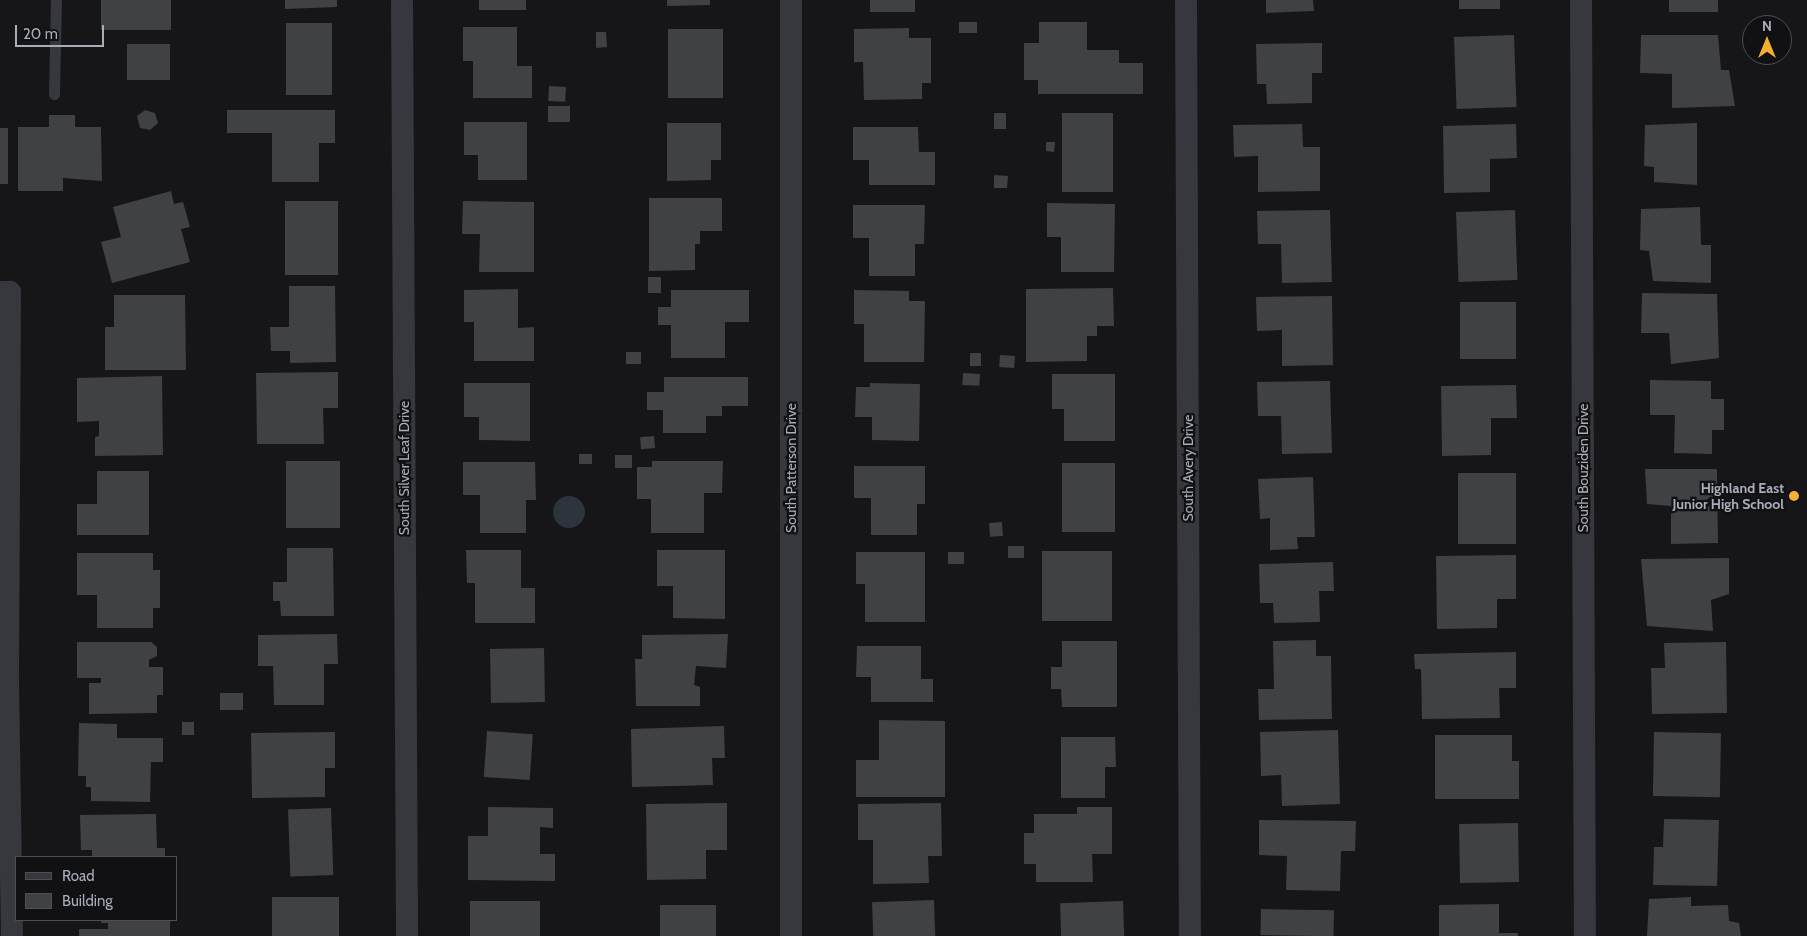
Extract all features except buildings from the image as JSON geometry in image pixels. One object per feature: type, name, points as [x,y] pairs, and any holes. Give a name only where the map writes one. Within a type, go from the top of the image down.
[{"type":"street","name":"South Silver Leaf Drive","points":[[402,0],[406,936]]},
{"type":"street","name":"South Patterson Drive","points":[[791,0],[791,936]]},
{"type":"street","name":"South Avery Drive","points":[[1186,0],[1190,936]]},
{"type":"street","name":"South Bouziden Drive","points":[[1581,0],[1586,936]]},
{"type":"street","points":[[5,292],[4,682],[12,936]]},
{"type":"lane","points":[[54,94],[56,0]]},
{"type":"shaded area","points":[[569,496],[575,497],[580,501],[584,506],[584,518],[580,523],[575,527],[569,528],[563,527],[558,523],[554,518],[553,512],[554,506],[558,501],[563,497]]},
{"type":"place","name":"Highland East Junior High School","points":[[1794,496]]}]
